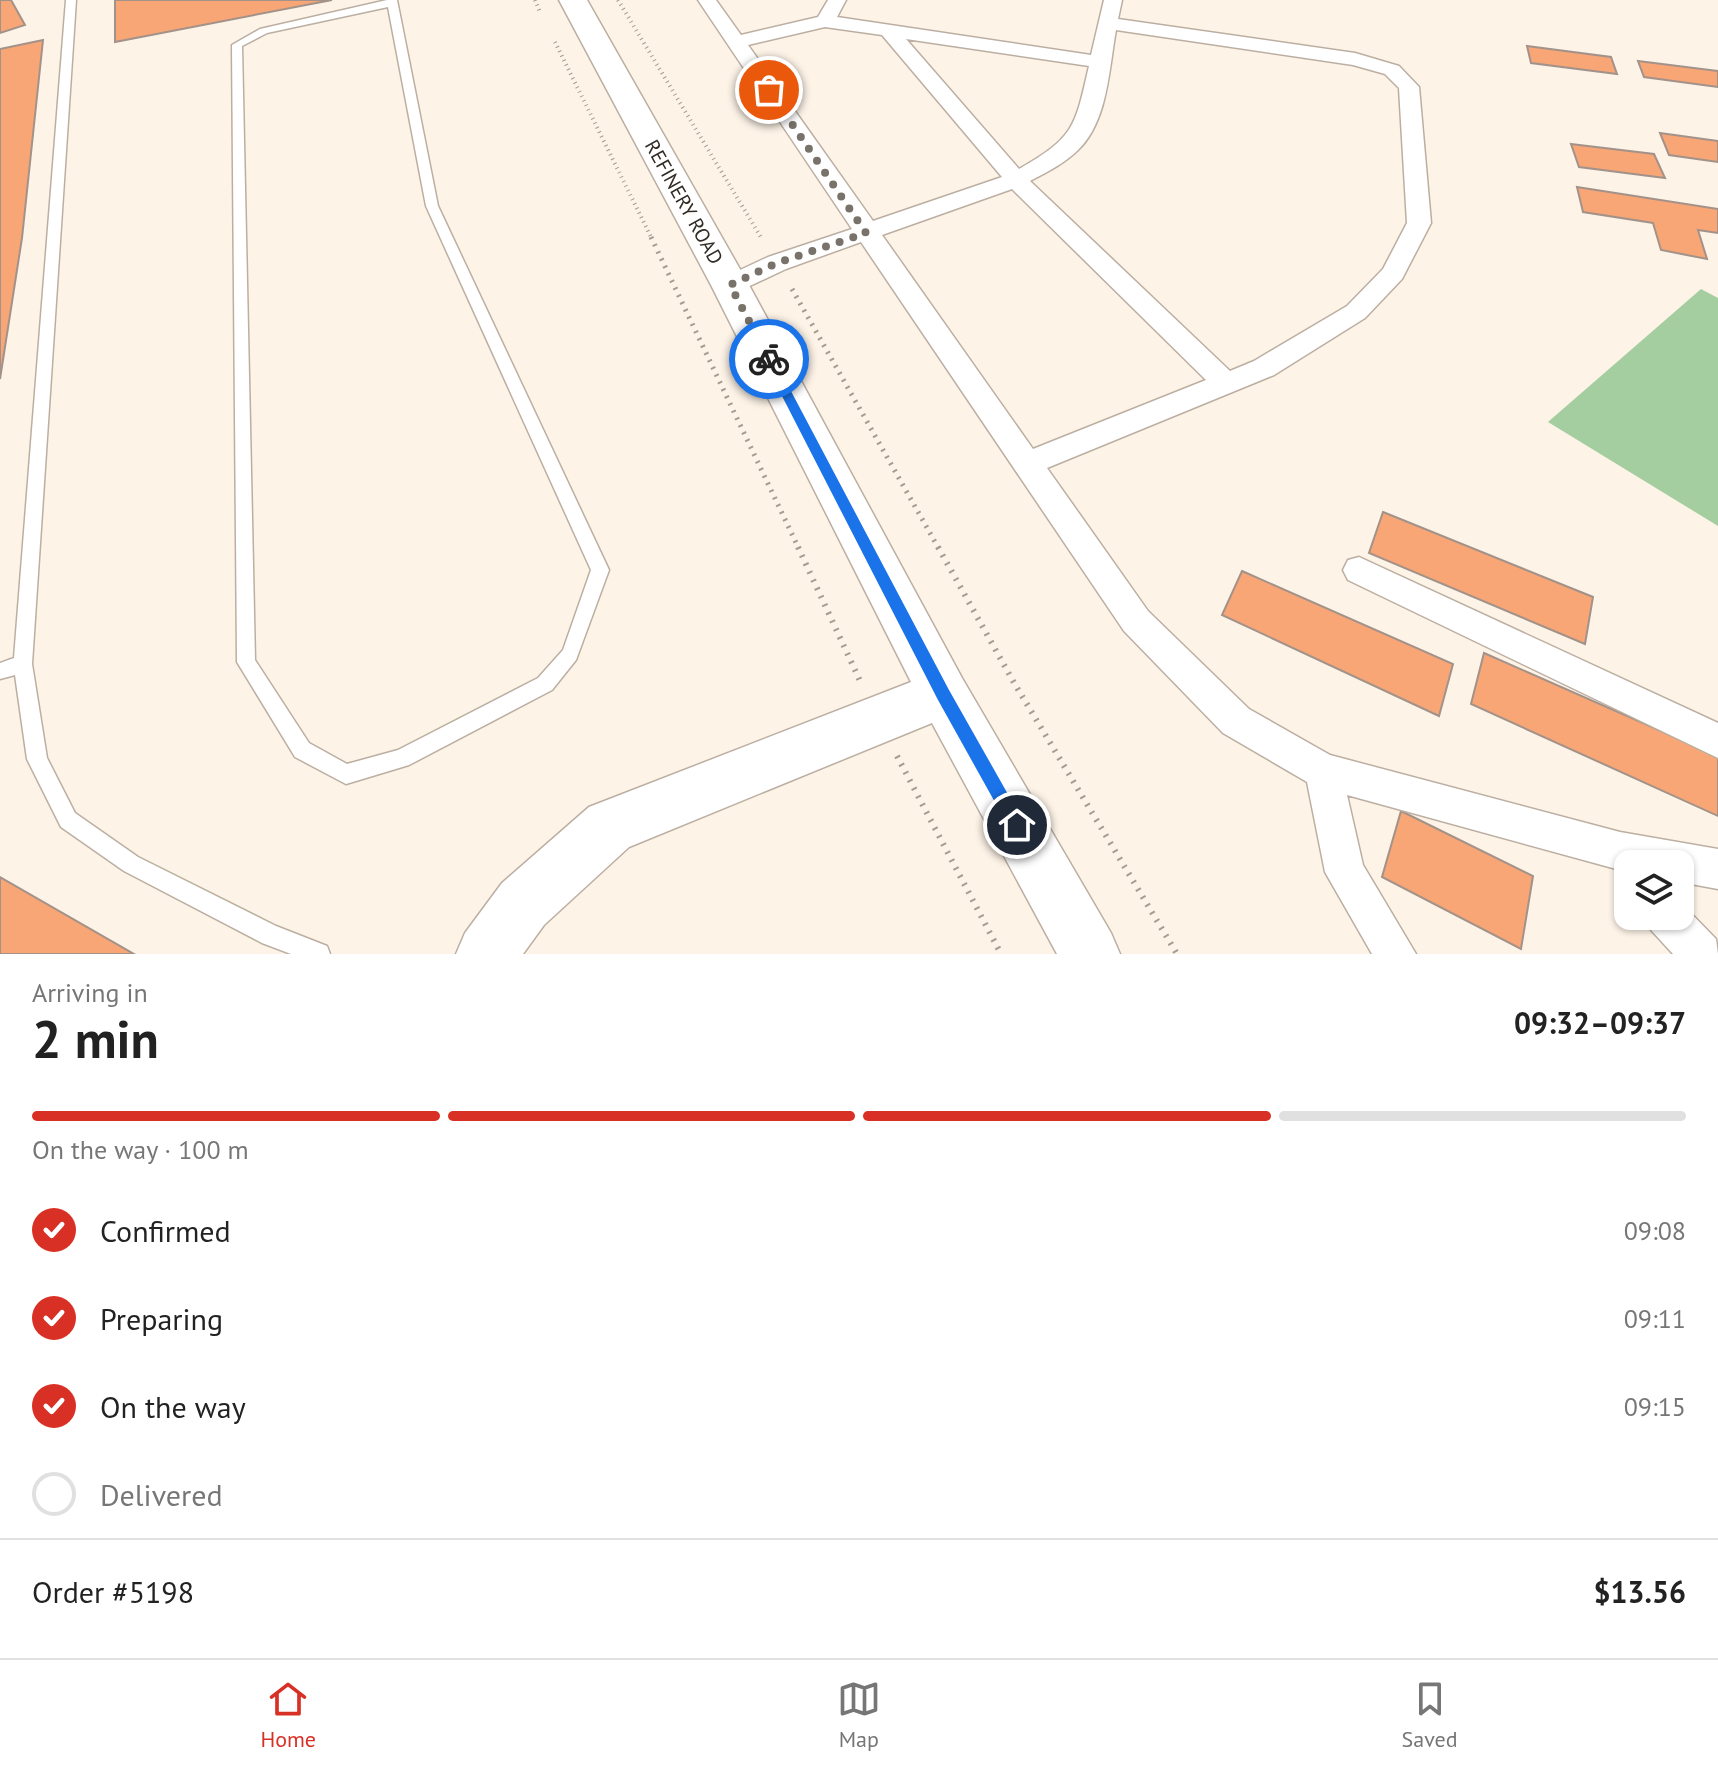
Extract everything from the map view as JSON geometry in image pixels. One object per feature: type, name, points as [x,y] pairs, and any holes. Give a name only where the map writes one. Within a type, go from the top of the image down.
[{"type":"main road","name":"REFINERY ROAD","points":[[554,14],[730,285],[944,695],[1090,954]]},
{"type":"main road","points":[[486,954],[523,904],[609,827],[877,718],[944,695]]},
{"type":"street","points":[[707,0],[1136,621],[1236,721],[1323,771],[1614,855]]},
{"type":"street","points":[[825,21],[837,0]]},
{"type":"street","points":[[730,285],[777,263],[1016,180],[1058,156],[1073,143],[1087,121],[1109,12],[1355,59],[1392,70],[1409,87],[1419,223],[1393,273],[1356,312],[1264,368],[1025,464]]},
{"type":"street","points":[[736,42],[825,21],[1101,62]]},
{"type":"street","points":[[888,30],[1016,180],[1227,384]]},
{"type":"street","points":[[1359,570],[1718,741]]},
{"type":"street","points":[[1323,771],[1345,872],[1395,954]]},
{"type":"street","points":[[1694,866],[1718,869]]},
{"type":"street","points":[[1678,930],[1701,954]]},
{"type":"lane","points":[[71,0],[23,664],[37,759],[68,820],[131,864],[270,935],[319,954]]},
{"type":"lane","points":[[392,1],[432,206],[600,570],[570,654],[545,684],[402,758],[346,774],[302,750],[246,662],[237,45],[271,29],[392,1]]},
{"type":"lane","points":[[0,671],[23,664]]},
{"type":"path","points":[[535,0],[554,14],[682,299],[877,718],[1001,954]]},
{"type":"path","points":[[618,0],[777,263],[1013,681],[1177,954]]},
{"type":"green space","points":[[1701,289],[1718,298],[1718,526],[1548,422]]},
{"type":"building","points":[[0,0],[11,0],[25,25],[0,33]]},
{"type":"building","points":[[115,0],[332,0],[115,42]]},
{"type":"building","points":[[43,40],[22,238],[0,379],[0,49]]},
{"type":"building","points":[[1527,46],[1611,57],[1617,74],[1531,63]]},
{"type":"building","points":[[1638,61],[1718,71],[1718,87],[1644,77]]},
{"type":"building","points":[[1660,133],[1718,141],[1718,162],[1669,155]]},
{"type":"building","points":[[1571,144],[1654,154],[1665,178],[1579,167]]},
{"type":"building","points":[[1577,187],[1718,209],[1718,233],[1698,230],[1707,259],[1661,250],[1653,223],[1583,212]]},
{"type":"building","points":[[1383,512],[1593,597],[1585,644],[1369,553]]},
{"type":"building","points":[[1242,571],[1453,664],[1439,716],[1222,615]]},
{"type":"building","points":[[1484,653],[1718,756],[1718,816],[1471,704]]},
{"type":"building","points":[[1401,811],[1533,876],[1521,949],[1382,877]]},
{"type":"building","points":[[0,877],[134,954],[0,954]]},
{"type":"way so far","points":[[769,90],[866,233],[777,263],[730,285],[769,359]]},
{"type":"route","points":[[769,359],[944,695],[1017,825]]}]
